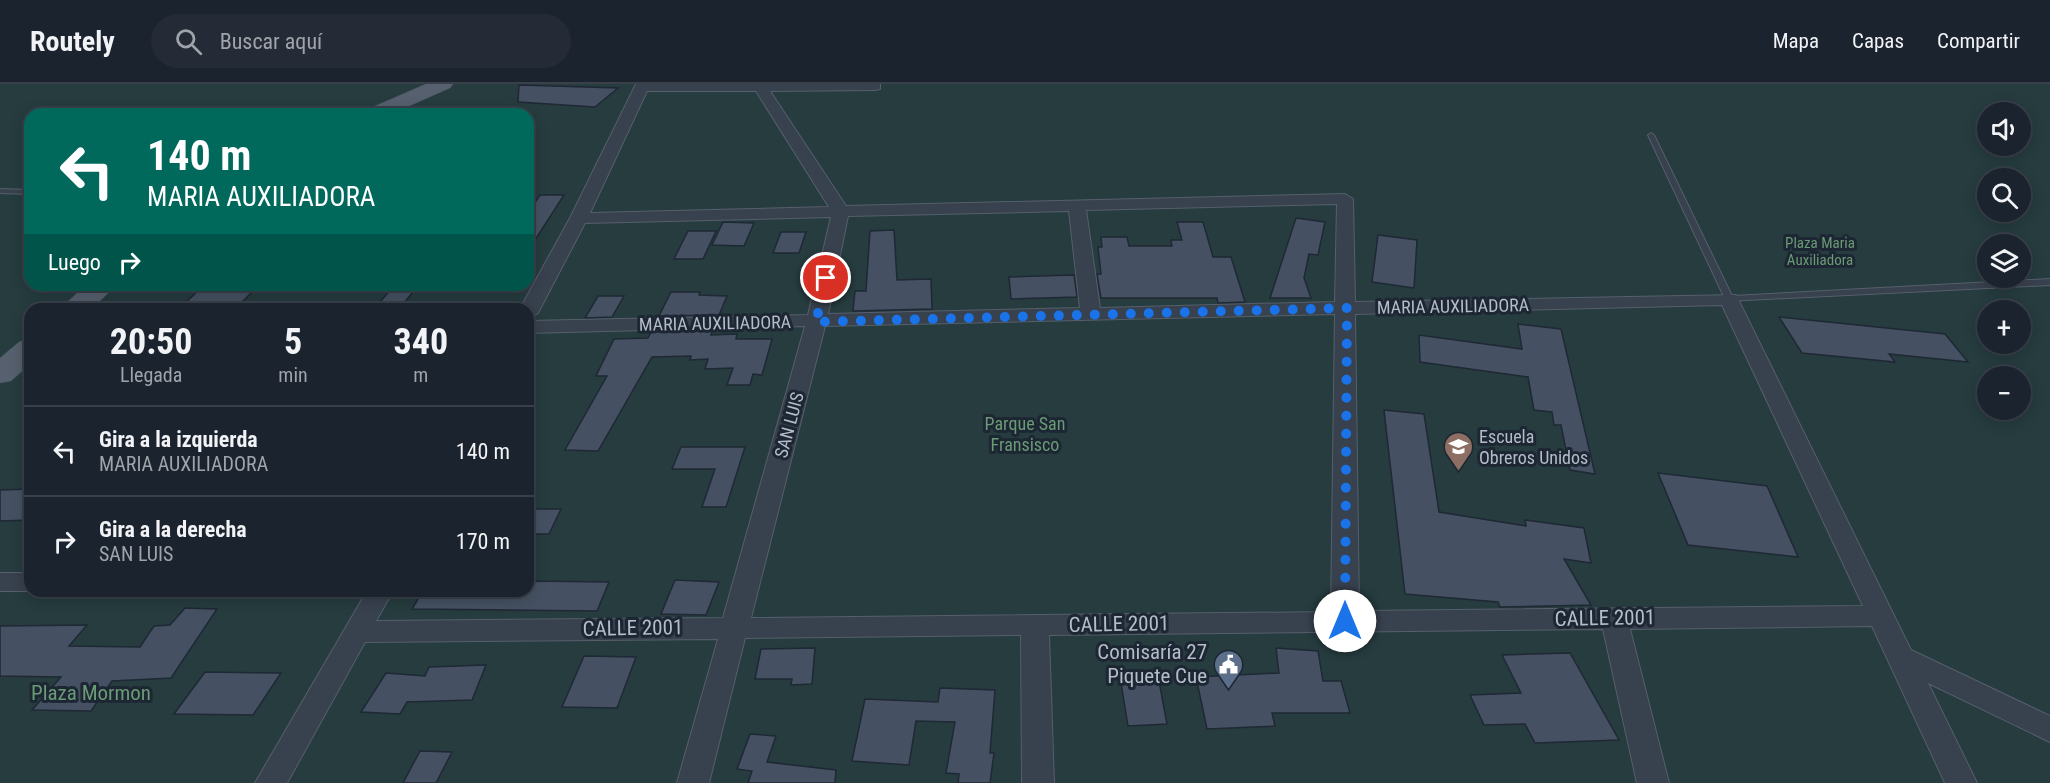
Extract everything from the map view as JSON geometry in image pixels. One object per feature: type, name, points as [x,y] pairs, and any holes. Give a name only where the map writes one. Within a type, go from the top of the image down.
[{"type":"main road","points":[[387,108],[443,84]]},
{"type":"main road","points":[[81,303],[96,291]]},
{"type":"main road","points":[[0,374],[24,353]]},
{"type":"street","points":[[762,85],[841,212]]},
{"type":"street","points":[[533,303],[646,86],[875,86]]},
{"type":"street","points":[[579,218],[1345,200],[1347,308],[1345,621]]},
{"type":"street","points":[[1077,206],[1091,315]]},
{"type":"street","name":"SAN LUIS","points":[[693,783],[816,322],[841,212]]},
{"type":"street","points":[[1729,299],[1961,783]]},
{"type":"street","name":"MARIA AUXILIADORA","points":[[534,327],[1729,299]]},
{"type":"street","points":[[0,582],[24,582]]},
{"type":"street","points":[[271,783],[377,597]]},
{"type":"street","name":"CALLE 2001","points":[[358,632],[1879,616]]},
{"type":"street","points":[[1614,618],[1653,783]]},
{"type":"street","points":[[1035,624],[1038,783]]},
{"type":"street","points":[[1902,658],[2050,730]]},
{"type":"lane","points":[[1651,135],[1729,299],[2050,282]]},
{"type":"lane","points":[[0,191],[24,192]]},
{"type":"green space","name":"Parque San Fransisco","points":[[0,84],[2050,84],[2050,783],[0,783]]},
{"type":"building","points":[[519,85],[618,88],[595,107],[518,102]]},
{"type":"building","points":[[540,195],[564,195],[534,242],[534,204]]},
{"type":"building","points":[[1296,218],[1325,222],[1318,255],[1309,254],[1304,278],[1311,298],[1270,298]]},
{"type":"building","points":[[723,222],[754,223],[744,246],[712,245]]},
{"type":"building","points":[[1177,222],[1203,222],[1213,257],[1231,257],[1245,302],[1218,303],[1217,298],[1101,298],[1097,274],[1101,274],[1098,247],[1102,247],[1101,237],[1127,237],[1129,246],[1172,246],[1171,240],[1182,240]]},
{"type":"building","points":[[894,230],[897,280],[931,279],[932,309],[853,311],[855,291],[866,291],[870,231]]},
{"type":"building","points":[[688,231],[716,231],[703,259],[674,259]]},
{"type":"building","points":[[781,232],[806,232],[799,253],[773,253]]},
{"type":"building","points":[[1378,235],[1417,240],[1414,288],[1372,282]]},
{"type":"building","points":[[1074,275],[1077,297],[1011,299],[1009,277]]},
{"type":"building","points":[[198,291],[253,291],[241,303],[185,303]]},
{"type":"building","points":[[389,291],[414,291],[404,303],[379,303]]},
{"type":"building","points":[[671,292],[700,292],[699,295],[727,296],[719,315],[659,316]]},
{"type":"building","points":[[598,296],[624,296],[612,317],[585,318]]},
{"type":"building","points":[[1779,317],[1945,334],[1968,362],[1889,354],[1895,362],[1802,353]]},
{"type":"building","points":[[1518,324],[1561,329],[1595,474],[1570,470],[1561,425],[1554,425],[1552,412],[1534,410],[1528,377],[1420,362],[1419,335],[1522,349]]},
{"type":"building","points":[[712,331],[711,335],[737,334],[736,339],[772,339],[762,375],[753,374],[750,385],[727,385],[733,368],[705,369],[708,359],[690,360],[691,356],[652,357],[598,451],[565,450],[607,376],[596,376],[614,339],[648,338],[651,332]]},
{"type":"building","points":[[1384,410],[1424,414],[1439,512],[1526,526],[1525,520],[1584,528],[1591,563],[1564,559],[1591,605],[1500,607],[1498,602],[1405,594]]},
{"type":"building","points":[[681,447],[745,447],[726,507],[702,507],[715,469],[672,469]]},
{"type":"building","points":[[1658,473],[1767,486],[1798,557],[1688,545]]},
{"type":"building","points":[[24,489],[24,520],[0,521],[0,490]]},
{"type":"building","points":[[534,509],[561,509],[549,534],[534,534]]},
{"type":"building","points":[[675,580],[719,582],[706,615],[661,614]]},
{"type":"building","points":[[534,581],[609,582],[597,611],[412,609],[419,597],[534,597]]},
{"type":"building","points":[[185,608],[217,609],[171,678],[112,681],[91,711],[32,710],[61,677],[0,676],[0,626],[87,625],[69,646],[140,647],[154,626],[170,625]]},
{"type":"building","points":[[815,648],[812,684],[791,685],[792,679],[755,679],[761,649]]},
{"type":"building","points":[[1276,648],[1318,651],[1323,681],[1341,681],[1350,713],[1272,713],[1275,726],[1207,729],[1196,677],[1279,673]]},
{"type":"building","points":[[1570,653],[1619,740],[1535,743],[1525,724],[1484,725],[1470,695],[1521,693],[1502,655]]},
{"type":"building","points":[[584,656],[636,657],[617,708],[562,707]]},
{"type":"building","points":[[486,665],[472,700],[407,702],[400,714],[361,712],[386,673],[425,676],[429,667]]},
{"type":"building","points":[[205,672],[281,673],[253,715],[174,714]]},
{"type":"building","points":[[1159,681],[1167,724],[1128,726],[1121,683]]},
{"type":"building","points":[[940,688],[995,690],[990,753],[994,753],[990,783],[958,783],[959,774],[946,773],[955,722],[916,721],[909,765],[852,761],[865,699],[938,702]]},
{"type":"building","points":[[750,734],[776,736],[767,762],[836,770],[835,783],[748,783],[752,771],[737,769]]},
{"type":"building","points":[[420,751],[452,752],[436,783],[403,783]]},
{"type":"place","name":"Escuela Obreros Unidos","points":[[1458,472]]},
{"type":"place","name":"Comisaría 27 Piquete Cue","points":[[1228,690]]},
{"type":"route","points":[[826,278],[816,322],[1347,308],[1345,621]]},
{"type":"park label","name":"Plaza Maria Auxiliadora","points":[[1820,252]]},
{"type":"park label","name":"Plaza Mormon","points":[[91,693]]}]
